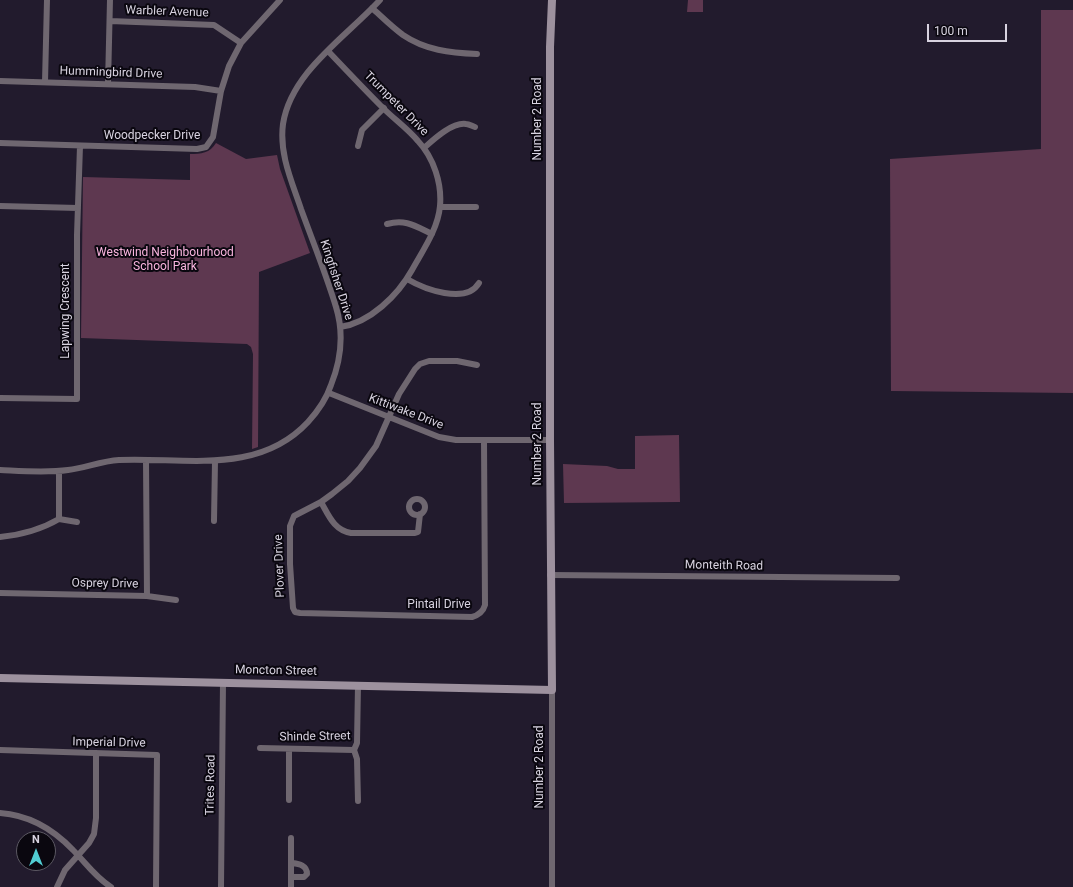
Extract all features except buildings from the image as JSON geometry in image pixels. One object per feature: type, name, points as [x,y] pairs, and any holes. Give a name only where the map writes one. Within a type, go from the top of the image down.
[{"type":"street","points":[[45,82],[46,0]]},
{"type":"street","points":[[108,84],[110,0]]},
{"type":"street","name":"Woodpecker Drive","points":[[0,143],[197,149],[206,147],[213,137],[221,91],[229,66],[241,43],[280,0]]},
{"type":"street","name":"Kingfisher Drive","points":[[0,470],[59,471],[112,461],[215,461],[254,456],[272,449],[299,432],[317,413],[329,393],[335,375],[339,358],[340,327],[336,306],[287,170],[282,148],[283,124],[290,100],[303,78],[380,0]]},
{"type":"street","name":"Number 2 Road","points":[[552,0],[550,47],[550,575],[552,690],[552,887]]},
{"type":"street","points":[[372,8],[402,34],[422,45],[454,53],[477,54]]},
{"type":"street","name":"Warbler Avenue","points":[[110,21],[214,25],[241,43]]},
{"type":"street","name":"Trumpeter Drive","points":[[328,51],[424,148],[434,166],[438,178],[440,207],[432,234],[407,279],[397,292],[384,306],[362,319],[340,327]]},
{"type":"street","name":"Hummingbird Drive","points":[[0,80],[195,86],[221,91]]},
{"type":"street","points":[[358,146],[362,130],[384,108]]},
{"type":"street","points":[[424,148],[441,133],[455,126],[466,124],[475,127]]},
{"type":"street","name":"Lapwing Crescent","points":[[0,398],[77,399],[78,208],[80,146]]},
{"type":"street","points":[[0,206],[78,208]]},
{"type":"street","points":[[440,207],[476,207]]},
{"type":"street","points":[[387,224],[396,221],[408,222],[432,234]]},
{"type":"street","points":[[407,279],[423,288],[446,293],[468,292],[474,290],[479,283]]},
{"type":"street","name":"Plover Drive","points":[[295,612],[292,602],[290,526],[294,516],[321,502],[348,481],[360,468],[376,446],[399,394],[416,367],[430,361],[457,361],[477,366]]},
{"type":"street","name":"Kittiwake Drive","points":[[329,393],[439,437],[456,440],[550,440]]},
{"type":"street","name":"Pintail Drive","points":[[295,612],[477,616],[483,610],[485,605],[484,440]]},
{"type":"street","name":"Osprey Drive","points":[[0,593],[147,596],[146,460]]},
{"type":"street","points":[[214,521],[215,461]]},
{"type":"street","points":[[59,471],[59,519]]},
{"type":"street","points":[[321,502],[338,529],[351,533],[415,533],[418,532],[419,529],[420,514]]},
{"type":"street","points":[[0,537],[33,530],[59,519],[77,522]]},
{"type":"street","name":"Monteith Road","points":[[550,575],[897,578]]},
{"type":"street","points":[[147,596],[176,600]]},
{"type":"street","name":"Moncton Street","points":[[0,678],[552,690]]},
{"type":"street","name":"Trites Road","points":[[221,887],[223,682]]},
{"type":"street","name":"Shinde Street","points":[[260,748],[354,750],[356,744],[358,685]]},
{"type":"street","points":[[289,748],[289,800]]},
{"type":"street","name":"Imperial Drive","points":[[0,750],[157,755],[156,887]]},
{"type":"street","points":[[354,750],[357,759],[358,801]]},
{"type":"street","points":[[57,887],[65,870],[92,839],[96,827],[96,753]]},
{"type":"street","points":[[0,813],[26,818],[43,826],[63,839],[97,876],[111,887]]},
{"type":"street","points":[[291,838],[291,887]]},
{"type":"street","points":[[291,877],[304,877],[307,874],[306,869],[300,864],[292,864]]},
{"type":"green space","points":[[688,0],[703,0],[703,12],[687,12]]},
{"type":"green space","points":[[1041,10],[1073,10],[1073,393],[891,391],[890,159],[1041,149]]},
{"type":"green space","name":"Westwind Neighbourhood School Park","points":[[216,143],[246,159],[277,155],[280,169],[310,253],[259,272],[258,447],[252,449],[253,354],[251,347],[247,344],[81,338],[83,177],[190,180],[190,154],[198,154],[208,151]]},
{"type":"green space","points":[[679,435],[680,502],[564,503],[563,464],[635,469],[635,436]]}]
